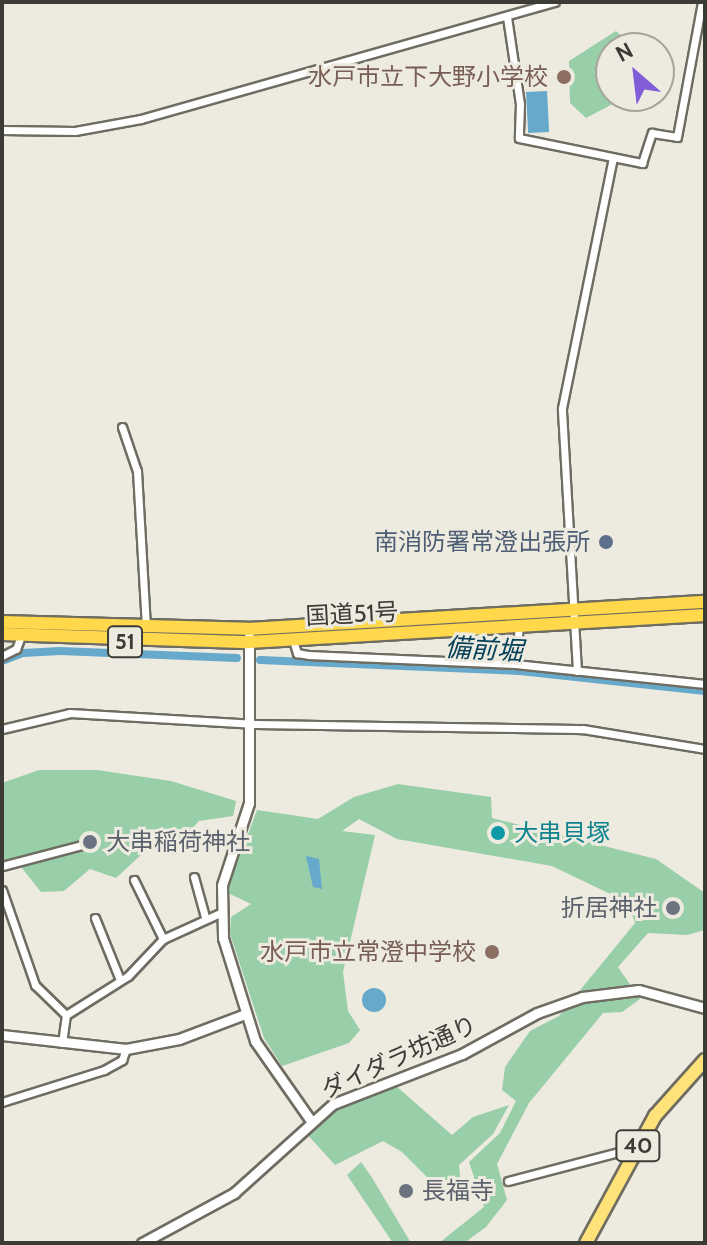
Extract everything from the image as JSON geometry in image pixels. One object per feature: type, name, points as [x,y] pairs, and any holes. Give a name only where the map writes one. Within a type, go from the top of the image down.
[{"type":"highway","name":"国道51号","points":[[2,622],[293,640],[519,627],[575,617],[705,602]]},
{"type":"highway","name":"国道51号","points":[[2,634],[249,636],[575,617],[705,615]]},
{"type":"main road","name":"40","points":[[586,1243],[638,1147],[670,1096],[705,1060]]},
{"type":"street","points":[[2,130],[75,131],[141,119],[555,2]]},
{"type":"street","points":[[507,17],[520,104],[519,138],[642,163],[652,133],[677,137],[702,2]]},
{"type":"street","points":[[577,671],[563,401],[613,158]]},
{"type":"street","points":[[122,427],[137,471],[146,629]]},
{"type":"street","points":[[515,664],[519,627]]},
{"type":"street","points":[[2,656],[16,649],[21,636]]},
{"type":"street","points":[[249,636],[249,803],[222,885],[220,913],[245,1014],[260,1049],[311,1121]]},
{"type":"street","points":[[293,640],[297,653],[308,655],[515,664],[705,684]]},
{"type":"street","points":[[2,729],[70,713],[249,723],[583,729],[705,749]]},
{"type":"street","points":[[2,866],[85,844]]},
{"type":"street","points":[[194,877],[205,917]]},
{"type":"street","points":[[134,880],[163,939]]},
{"type":"street","points":[[2,890],[35,985],[66,1015]]},
{"type":"street","points":[[62,1043],[66,1015],[120,980],[163,939],[205,917],[220,913]]},
{"type":"street","points":[[95,918],[120,980]]},
{"type":"street","name":"ダイダラ坊通り","points":[[142,1243],[234,1193],[311,1121],[343,1098],[462,1054],[537,1013],[582,997],[639,990],[705,1008]]},
{"type":"street","points":[[2,1035],[126,1049],[179,1039],[245,1014]]},
{"type":"street","points":[[2,1102],[104,1070],[122,1060],[126,1049]]},
{"type":"street","points":[[508,1181],[638,1147]]},
{"type":"green space","points":[[595,44],[595,112],[597,112],[586,118],[570,103],[569,61]]},
{"type":"green space","points":[[39,770],[97,770],[171,781],[236,801],[233,816],[199,821],[178,844],[154,843],[116,878],[90,869],[64,891],[41,892],[14,858],[2,861],[2,783]]},
{"type":"green space","points":[[398,784],[491,797],[492,818],[656,859],[705,893],[705,930],[687,935],[648,933],[618,967],[640,999],[622,1012],[603,1013],[529,1103],[497,1164],[507,1200],[486,1227],[464,1243],[439,1243],[484,1207],[469,1162],[500,1133],[516,1101],[502,1090],[505,1067],[530,1031],[559,1016],[635,923],[627,902],[552,866],[397,839],[359,819],[342,831],[375,835],[343,972],[348,1011],[360,1030],[349,1043],[282,1066],[264,1038],[230,934],[231,917],[251,904],[226,892],[257,810],[318,819],[354,797]]},
{"type":"green space","points":[[396,1086],[452,1135],[473,1117],[509,1105],[493,1134],[459,1165],[461,1187],[445,1195],[402,1152],[383,1141],[335,1165],[305,1132],[347,1102]]},
{"type":"green space","points":[[361,1162],[411,1243],[393,1243],[347,1175]]},
{"type":"water","points":[[547,91],[549,132],[528,133],[526,92]]},
{"type":"water","points":[[306,856],[319,859],[322,889],[313,887]]},
{"type":"water","points":[[374,988],[383,991],[386,1000],[383,1009],[374,1012],[365,1009],[362,1000],[365,991]]},
{"type":"waterway","name":"備前堀","points":[[2,661],[23,653],[60,651],[237,658]]},
{"type":"waterway","name":"備前堀","points":[[260,660],[520,671],[705,691]]},
{"type":"place","name":"水戸市立下大野小学校","points":[[564,77]]},
{"type":"place","name":"南消防署常澄出張所","points":[[606,542]]},
{"type":"place","name":"大串貝塚","points":[[498,833]]},
{"type":"place","name":"大串稲荷神社","points":[[90,842]]},
{"type":"place","name":"折居神社","points":[[673,908]]},
{"type":"place","name":"水戸市立常澄中学校","points":[[492,952]]},
{"type":"place","name":"長福寺","points":[[406,1191]]}]
